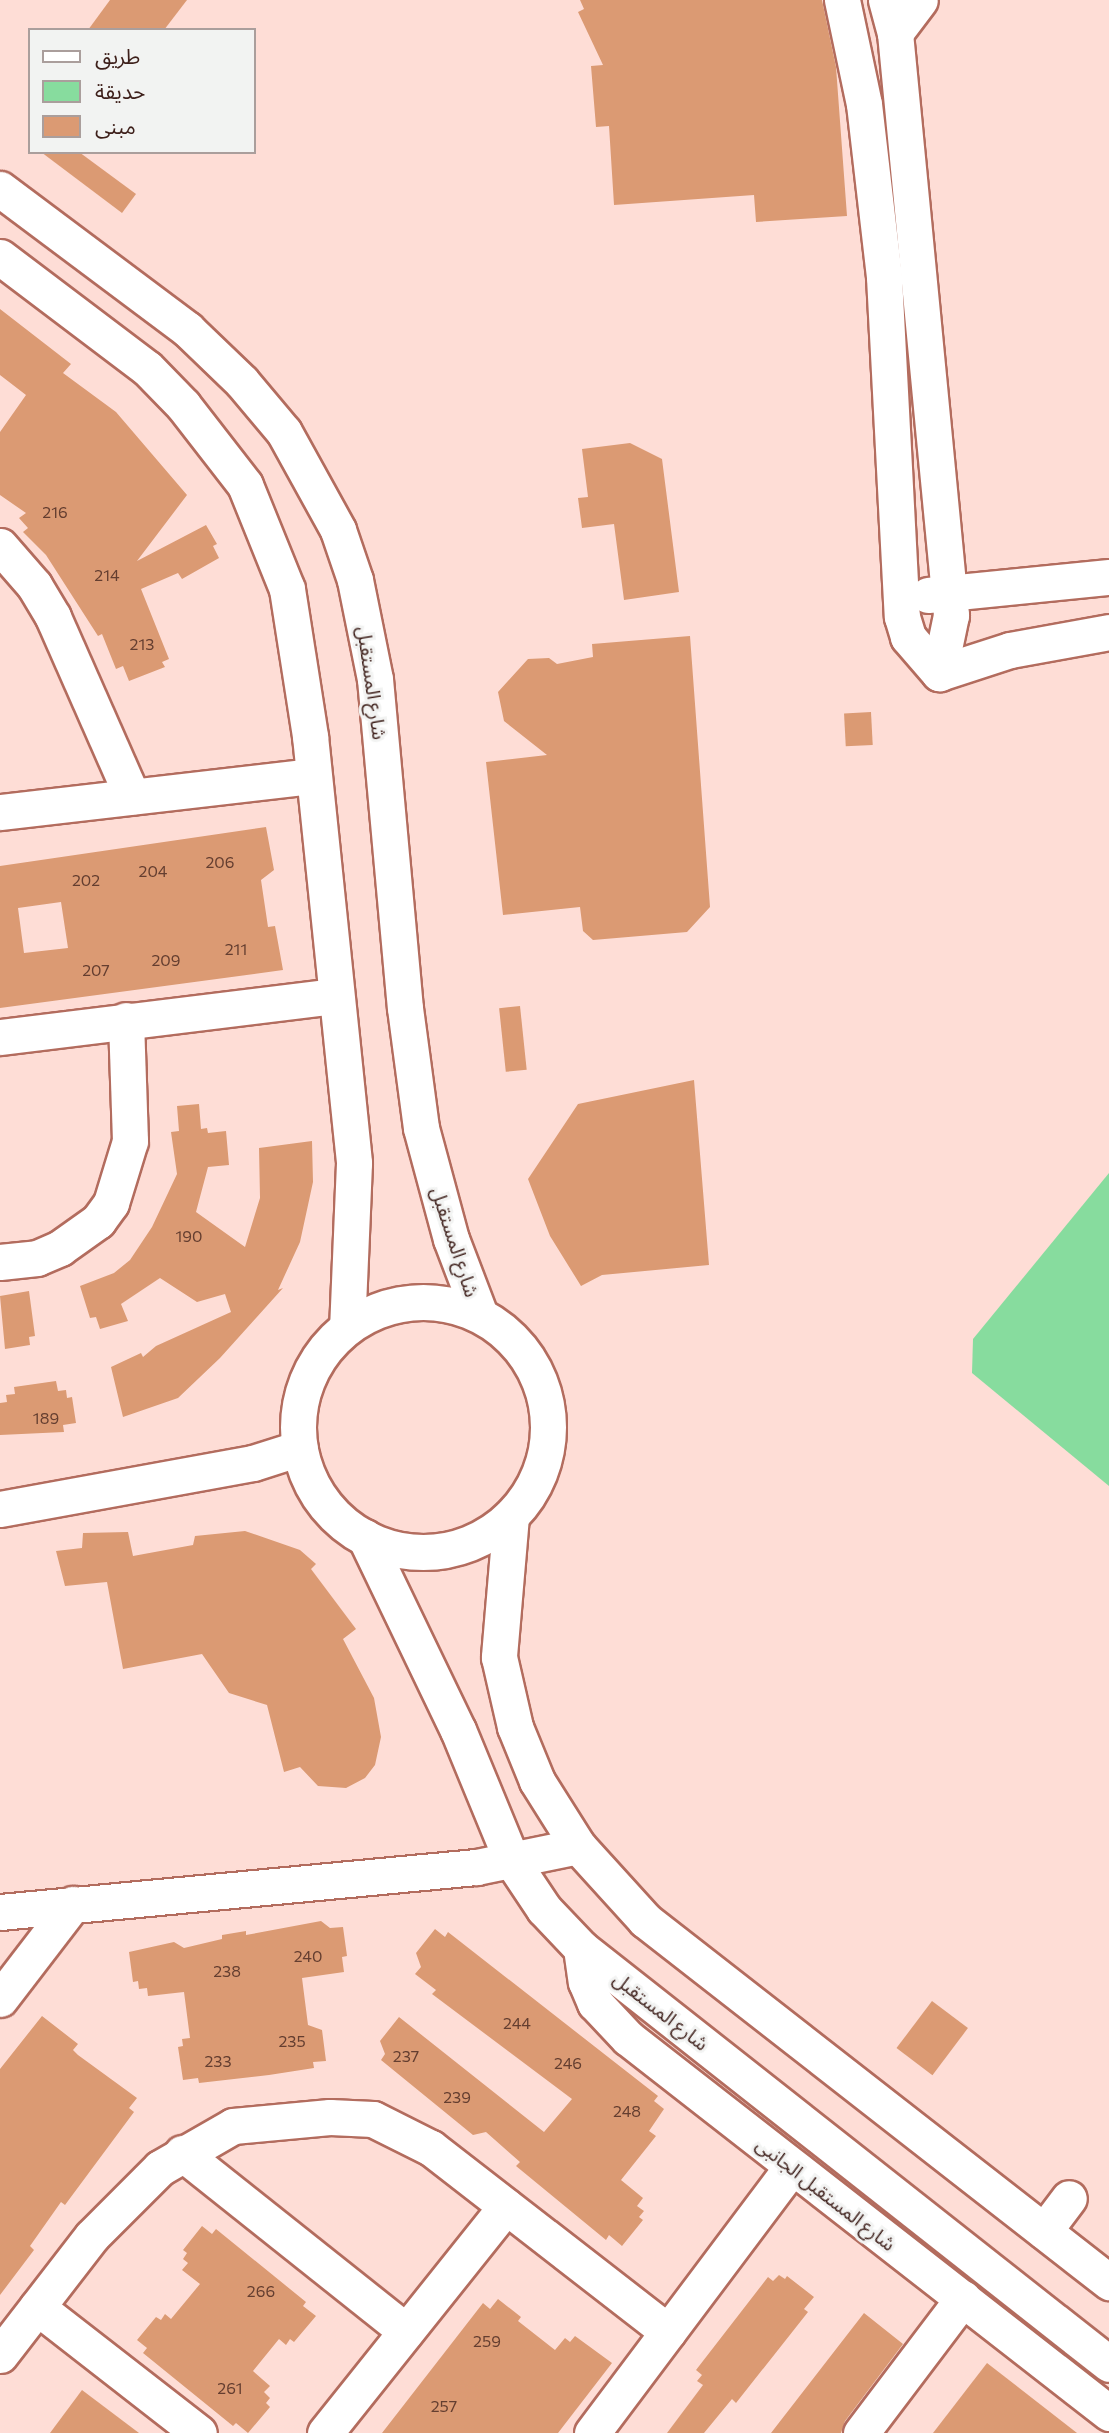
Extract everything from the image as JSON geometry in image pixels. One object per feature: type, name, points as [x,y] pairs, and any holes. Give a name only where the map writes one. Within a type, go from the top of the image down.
[{"type":"street","points":[[842,0],[864,104],[884,278],[901,596],[908,638],[939,673]]},
{"type":"street","points":[[920,0],[890,16],[949,594],[950,636],[939,673]]},
{"type":"street","name":"شارع المستقبل","points":[[0,189],[187,329],[242,382],[284,432],[338,530],[355,580],[375,680],[405,1008],[421,1128],[451,1239],[480,1315]]},
{"type":"street","points":[[0,257],[147,368],[184,405],[245,485],[287,589],[313,776],[354,1163],[347,1326]]},
{"type":"street","points":[[0,546],[34,585],[53,617],[132,796]]},
{"type":"street","points":[[901,596],[949,594],[1109,578]]},
{"type":"street","points":[[939,673],[1010,650],[1109,632]]},
{"type":"street","points":[[0,812],[313,776]]},
{"type":"street","points":[[0,1037],[335,996]]},
{"type":"street","points":[[0,1262],[37,1258],[60,1248],[97,1221],[111,1203],[130,1141],[126,1020]]},
{"type":"street","points":[[416,1302],[444,1304],[480,1315],[523,1351],[546,1402],[546,1454],[527,1497],[511,1516],[486,1535],[433,1551],[408,1551],[365,1537],[341,1521],[322,1500],[300,1448],[302,1395],[312,1369],[347,1326],[388,1307],[416,1302]]},
{"type":"street","points":[[0,1509],[253,1463],[300,1448]]},
{"type":"street","points":[[511,1516],[499,1657],[515,1727],[537,1781],[578,1846],[645,1920],[1109,2283]]},
{"type":"street","name":"شارع المستقبل","points":[[365,1537],[458,1730],[512,1861],[544,1909],[581,1948],[1109,2364]]},
{"type":"street","points":[[0,1912],[512,1861],[578,1846]]},
{"type":"street","points":[[0,1999],[73,1904]]},
{"type":"street","name":"شارع المستقبل الجانبى","points":[[581,1948],[586,1982],[595,2003],[628,2038],[1109,2413]]},
{"type":"street","points":[[0,2355],[110,2217],[145,2179],[182,2154],[233,2126],[330,2117],[373,2119],[432,2148],[668,2332]]},
{"type":"street","points":[[182,2154],[406,2331]]},
{"type":"street","points":[[592,2433],[792,2168]]},
{"type":"street","points":[[1044,2231],[1069,2198]]},
{"type":"street","points":[[325,2433],[506,2206]]},
{"type":"street","points":[[861,2433],[962,2298]]},
{"type":"street","points":[[37,2307],[199,2433]]},
{"type":"green space","points":[[1109,1173],[1109,1486],[972,1373],[973,1339]]},
{"type":"building","points":[[110,0],[187,0],[166,28],[89,28]]},
{"type":"building","points":[[580,0],[822,0],[836,67],[847,216],[756,222],[754,195],[614,205],[609,126],[596,127],[591,66],[603,65],[578,12],[584,9]]},
{"type":"building","points":[[44,154],[82,154],[136,194],[122,213]]},
{"type":"building","points":[[0,309],[71,364],[63,373],[116,412],[187,495],[137,561],[206,525],[217,544],[213,546],[219,558],[182,579],[178,573],[141,589],[169,659],[162,662],[165,667],[129,681],[123,666],[116,669],[102,634],[98,636],[46,555],[23,532],[28,528],[19,518],[26,513],[0,495],[0,432],[26,395],[0,375]]},
{"type":"building","points":[[630,443],[662,459],[679,592],[624,600],[614,524],[582,528],[578,498],[588,497],[582,449]]},
{"type":"building","points":[[690,636],[710,907],[687,932],[593,940],[583,931],[580,907],[503,915],[486,762],[547,755],[504,721],[498,692],[528,659],[549,658],[557,664],[593,657],[592,644]]},
{"type":"building","points":[[871,712],[873,745],[846,746],[844,713]]},
{"type":"building","points":[[266,827],[274,870],[261,880],[268,927],[275,926],[283,970],[0,1008],[0,866]],"holes":[[[61,902],[68,948],[24,953],[18,908]]]},
{"type":"building","points":[[520,1006],[527,1070],[506,1072],[499,1008]]},
{"type":"building","points":[[694,1080],[709,1265],[602,1275],[581,1286],[550,1236],[528,1179],[578,1104]]},
{"type":"building","points":[[199,1104],[201,1129],[207,1128],[208,1133],[226,1131],[229,1165],[208,1167],[196,1212],[245,1247],[260,1198],[259,1148],[312,1141],[313,1182],[300,1242],[278,1290],[283,1288],[220,1358],[178,1398],[123,1417],[111,1367],[141,1353],[143,1357],[156,1346],[231,1312],[225,1294],[197,1302],[160,1278],[121,1304],[128,1321],[100,1329],[96,1317],[90,1318],[80,1286],[114,1273],[130,1260],[152,1227],[177,1174],[171,1132],[179,1131],[177,1106]]},
{"type":"building","points":[[29,1291],[35,1336],[29,1337],[30,1345],[5,1349],[0,1296]]},
{"type":"building","points":[[56,1381],[58,1391],[66,1390],[67,1398],[72,1397],[76,1423],[63,1425],[64,1432],[0,1435],[0,1403],[7,1402],[6,1395],[15,1394],[14,1387]]},
{"type":"building","points":[[245,1531],[300,1550],[316,1564],[311,1569],[356,1629],[343,1639],[374,1698],[381,1737],[375,1765],[365,1778],[346,1788],[318,1786],[300,1767],[284,1772],[267,1705],[229,1693],[202,1654],[123,1669],[107,1582],[65,1586],[56,1551],[82,1548],[83,1533],[128,1532],[133,1556],[193,1545],[195,1536]]},
{"type":"building","points":[[321,1921],[330,1928],[343,1927],[347,1956],[342,1957],[344,1972],[302,1978],[308,2025],[322,2030],[326,2061],[313,2062],[314,2068],[269,2075],[199,2083],[198,2078],[183,2080],[178,2047],[183,2046],[182,2039],[190,2038],[184,1992],[148,1996],[147,1988],[139,1989],[138,1981],[133,1982],[129,1952],[174,1942],[184,1948],[222,1939],[222,1935],[246,1931],[246,1935]]},
{"type":"building","points":[[435,1929],[445,1937],[448,1932],[658,2096],[654,2101],[664,2109],[649,2131],[656,2136],[621,2180],[643,2198],[637,2206],[644,2211],[639,2217],[643,2220],[622,2246],[609,2235],[606,2240],[516,2166],[520,2162],[486,2132],[473,2135],[381,2060],[385,2054],[380,2041],[399,2017],[544,2132],[572,2099],[432,1994],[436,1990],[415,1974],[421,1967],[416,1953]]},
{"type":"building","points":[[932,2001],[968,2028],[932,2075],[896,2048]]},
{"type":"building","points":[[42,2016],[78,2044],[73,2050],[78,2055],[137,2098],[129,2108],[134,2112],[65,2205],[61,2202],[30,2246],[34,2250],[0,2295],[0,2069]]},
{"type":"building","points":[[202,2226],[212,2234],[216,2229],[306,2302],[303,2306],[316,2316],[294,2342],[290,2339],[286,2345],[279,2339],[253,2371],[270,2386],[264,2392],[270,2398],[266,2403],[270,2407],[248,2433],[236,2423],[233,2426],[143,2353],[147,2348],[137,2340],[156,2317],[161,2320],[165,2314],[171,2319],[200,2284],[182,2270],[188,2263],[183,2259],[187,2253],[183,2250]]},
{"type":"building","points":[[779,2275],[785,2279],[787,2276],[814,2297],[804,2309],[808,2312],[736,2403],[732,2399],[704,2433],[667,2433],[703,2385],[697,2381],[702,2375],[696,2370],[768,2277],[773,2281]]},
{"type":"building","points":[[498,2299],[521,2317],[518,2321],[555,2350],[565,2338],[570,2342],[575,2336],[612,2363],[558,2433],[382,2433],[483,2303],[490,2309]]},
{"type":"building","points":[[864,2313],[903,2344],[845,2421],[841,2433],[771,2433]]},
{"type":"building","points":[[987,2363],[1077,2433],[933,2433]]},
{"type":"building","points":[[82,2390],[139,2433],[50,2433]]}]
